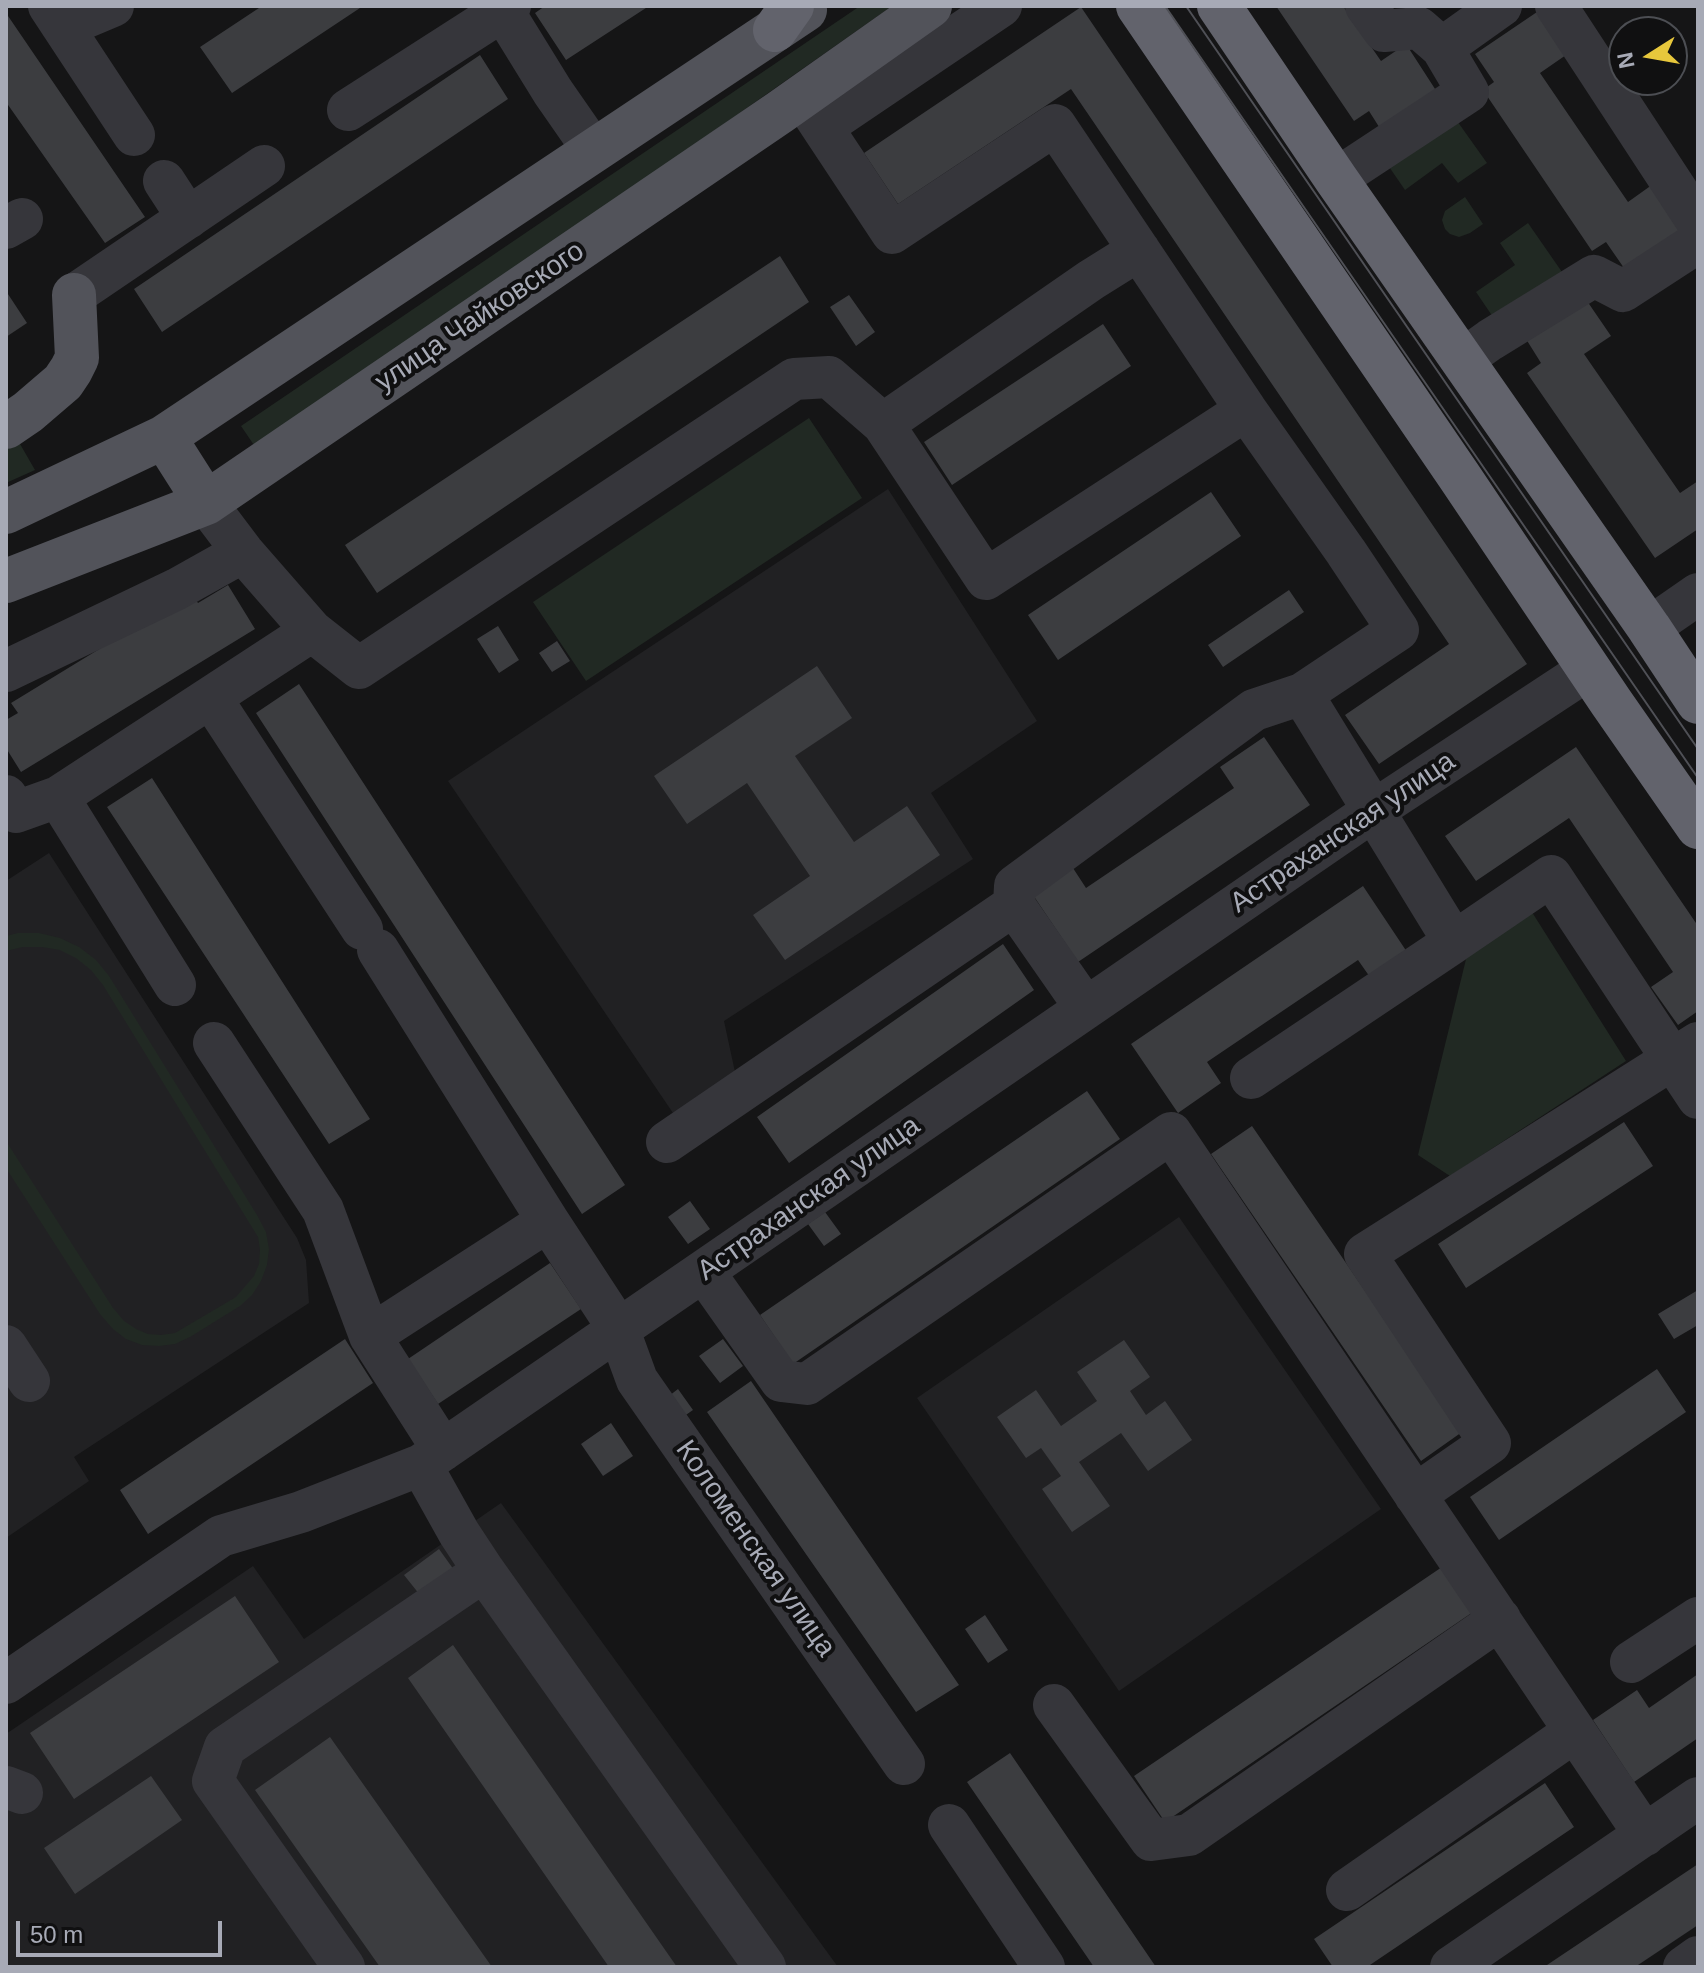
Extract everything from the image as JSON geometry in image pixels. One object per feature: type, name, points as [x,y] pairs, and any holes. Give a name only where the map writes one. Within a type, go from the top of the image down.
[{"type":"highway","points":[[1138,6],[1698,827]]},
{"type":"highway","points":[[1219,6],[1698,702]]},
{"type":"main road","points":[[6,512],[164,437],[594,151],[784,18],[811,6]]},
{"type":"main road","name":"улица Чайковского","points":[[6,581],[206,503],[812,112],[930,6]]},
{"type":"main road","points":[[6,427],[63,382],[71,370],[77,358],[74,295]]},
{"type":"main road","points":[[164,437],[206,503]]},
{"type":"street","points":[[58,19],[75,22],[113,6]]},
{"type":"street","points":[[1001,6],[812,112],[892,233],[1055,125],[1398,630],[1302,694],[1254,710],[1015,886],[1014,905],[1085,1007]]},
{"type":"street","points":[[1336,179],[1468,92],[1442,48],[1419,28],[1384,31],[1366,6]]},
{"type":"street","points":[[1442,48],[1501,6]]},
{"type":"street","points":[[1556,6],[1698,223]]},
{"type":"street","points":[[348,110],[507,9],[553,92],[594,151]]},
{"type":"street","points":[[58,19],[134,135]]},
{"type":"street","points":[[74,295],[264,166]]},
{"type":"street","points":[[164,181],[188,218]]},
{"type":"street","points":[[1462,360],[1594,276],[1623,291],[1698,242]]},
{"type":"street","points":[[883,424],[1139,250]]},
{"type":"street","points":[[206,503],[243,552],[312,631],[359,668],[794,379],[829,377],[883,424],[986,579],[1246,410]]},
{"type":"street","points":[[6,671],[177,589],[243,552]]},
{"type":"street","points":[[1649,628],[1698,594]]},
{"type":"street","points":[[6,796],[16,812],[58,797],[312,631]]},
{"type":"street","name":"Астраханская улица","points":[[6,1683],[221,1536],[301,1512],[432,1458],[1085,1007],[1589,669]]},
{"type":"street","points":[[1302,694],[1454,942]]},
{"type":"street","name":"Коломенская улица","points":[[211,698],[370,939],[618,1328],[637,1380],[904,1764]]},
{"type":"street","points":[[58,797],[175,985]]},
{"type":"street","points":[[1251,1078],[1551,876],[1685,1052],[1698,1098]]},
{"type":"street","points":[[667,1142],[1014,905]]},
{"type":"street","points":[[214,1043],[323,1210],[370,1336],[432,1458],[459,1533],[765,1967]]},
{"type":"street","points":[[1415,1495],[1490,1443],[1365,1254],[1685,1052]]},
{"type":"street","points":[[704,1272],[781,1381],[807,1384],[1171,1133],[1645,1835]]},
{"type":"street","points":[[370,1336],[548,1221]]},
{"type":"street","points":[[6,1346],[29,1381]]},
{"type":"street","points":[[344,1967],[213,1781],[225,1747],[484,1571]]},
{"type":"street","points":[[1631,1662],[1698,1618]]},
{"type":"street","points":[[1054,1705],[1151,1840],[1189,1835],[1500,1619]]},
{"type":"street","points":[[1347,1890],[1574,1732]]},
{"type":"street","points":[[1451,1967],[1698,1798]]},
{"type":"street","points":[[949,1825],[1044,1967]]},
{"type":"street","points":[[1684,1967],[1698,1957]]},
{"type":"shaded area","points":[[860,6],[892,6],[258,451],[241,426]]},
{"type":"shaded area","points":[[1450,111],[1487,163],[1458,183],[1442,163],[1405,190],[1383,158]]},
{"type":"shaded area","points":[[1465,197],[1483,224],[1459,237],[1445,229],[1442,220],[1445,211]]},
{"type":"shaded area","points":[[1528,223],[1562,272],[1495,320],[1476,292],[1515,265],[1500,243]]},
{"type":"shaded area","points":[[809,418],[862,498],[586,681],[533,602]]},
{"type":"shaded area","points":[[16,437],[35,470],[6,483],[6,445]]},
{"type":"shaded area","points":[[888,489],[1037,721],[931,793],[973,859],[724,1021],[735,1072],[675,1116],[448,781]]},
{"type":"shaded area","points":[[49,853],[297,1238],[306,1260],[309,1303],[74,1457],[89,1481],[6,1538],[6,881]]},
{"type":"shaded area","points":[[1530,909],[1626,1061],[1450,1176],[1418,1155],[1469,947]]},
{"type":"shaded area","points":[[39,933],[60,938],[96,960],[109,976],[266,1232],[269,1249],[267,1265],[252,1295],[240,1306],[175,1344],[142,1345],[126,1339],[100,1314],[6,1168],[6,1141],[113,1308],[124,1321],[148,1334],[175,1333],[236,1297],[254,1276],[259,1264],[258,1237],[103,985],[91,970],[60,950],[23,947],[6,951],[6,936]]},
{"type":"shaded area","points":[[1179,1217],[1381,1509],[1119,1691],[917,1398]]},
{"type":"shaded area","points":[[501,1503],[838,1967],[6,1967],[6,1734],[253,1566],[304,1639]]},
{"type":"building","points":[[262,6],[363,6],[232,93],[200,47]]},
{"type":"building","points":[[545,6],[649,6],[566,60],[535,13]]},
{"type":"building","points":[[1276,6],[1343,6],[1381,61],[1406,44],[1437,92],[1381,130],[1369,111],[1354,121]]},
{"type":"building","points":[[1081,7],[1527,664],[1379,764],[1345,715],[1449,644],[1071,89],[898,204],[864,153]]},
{"type":"building","points":[[1537,12],[1566,55],[1540,73],[1628,202],[1656,182],[1686,226],[1624,268],[1606,242],[1592,251],[1483,90],[1494,82],[1475,54]]},
{"type":"building","points":[[6,13],[145,217],[105,243],[6,102]]},
{"type":"building","points":[[480,55],[508,99],[162,332],[134,289]]},
{"type":"building","points":[[780,256],[809,302],[377,593],[345,545]]},
{"type":"building","points":[[6,291],[27,323],[6,337]]},
{"type":"building","points":[[849,295],[875,332],[856,346],[830,307]]},
{"type":"building","points":[[1585,298],[1611,336],[1584,354],[1680,493],[1698,481],[1698,529],[1655,558],[1527,373],[1541,363],[1526,339]]},
{"type":"building","points":[[1103,324],[1131,366],[952,485],[924,442]]},
{"type":"building","points":[[1211,492],[1241,536],[1058,660],[1028,615]]},
{"type":"building","points":[[228,585],[255,629],[21,772],[6,748],[6,720],[18,713],[11,703],[191,593],[198,603]]},
{"type":"building","points":[[1289,590],[1304,612],[1223,667],[1208,645]]},
{"type":"building","points":[[498,626],[519,660],[499,673],[477,639]]},
{"type":"building","points":[[557,641],[570,661],[552,672],[539,653]]},
{"type":"building","points":[[817,666],[852,718],[795,756],[854,842],[907,806],[940,855],[785,960],[753,915],[810,876],[747,783],[687,824],[654,776]]},
{"type":"building","points":[[299,684],[625,1185],[582,1214],[256,713]]},
{"type":"building","points":[[1264,737],[1310,805],[1078,962],[1031,892],[1071,865],[1086,888],[1234,788],[1220,767]]},
{"type":"building","points":[[1576,747],[1698,926],[1698,1011],[1678,1025],[1651,987],[1673,972],[1569,818],[1476,881],[1445,836]]},
{"type":"building","points":[[152,778],[370,1119],[329,1144],[107,807]]},
{"type":"building","points":[[1363,886],[1409,955],[1372,980],[1358,960],[1207,1062],[1221,1083],[1178,1113],[1131,1044]]},
{"type":"building","points":[[1003,944],[1034,990],[789,1163],[757,1117]]},
{"type":"building","points":[[1087,1091],[1120,1139],[793,1364],[760,1315]]},
{"type":"building","points":[[1624,1122],[1653,1166],[1466,1288],[1438,1244]]},
{"type":"building","points":[[1252,1126],[1462,1432],[1421,1461],[1211,1154]]},
{"type":"building","points":[[690,1201],[710,1229],[688,1244],[668,1217]]},
{"type":"building","points":[[825,1212],[841,1234],[824,1246],[808,1224]]},
{"type":"building","points":[[550,1263],[581,1309],[438,1404],[408,1359]]},
{"type":"building","points":[[1698,1290],[1698,1325],[1674,1339],[1658,1314]]},
{"type":"building","points":[[345,1339],[373,1383],[148,1534],[120,1490]]},
{"type":"building","points":[[723,1339],[743,1366],[720,1383],[699,1356]]},
{"type":"building","points":[[1124,1340],[1150,1377],[1130,1391],[1146,1415],[1165,1401],[1192,1440],[1148,1471],[1121,1433],[1079,1462],[1110,1506],[1072,1532],[1042,1489],[1061,1476],[1041,1448],[1026,1458],[997,1417],[1036,1390],[1061,1426],[1097,1401],[1077,1372]]},
{"type":"building","points":[[1657,1369],[1686,1412],[1499,1540],[1470,1497]]},
{"type":"building","points":[[751,1381],[959,1685],[916,1712],[707,1412]]},
{"type":"building","points":[[678,1389],[693,1410],[680,1419],[665,1399]]},
{"type":"building","points":[[611,1423],[633,1456],[603,1476],[581,1444]]},
{"type":"building","points":[[439,1549],[454,1570],[420,1595],[404,1575]]},
{"type":"building","points":[[1442,1567],[1473,1612],[1165,1822],[1134,1776]]},
{"type":"building","points":[[235,1596],[279,1662],[74,1799],[30,1733]]},
{"type":"building","points":[[985,1615],[1008,1650],[988,1663],[965,1629]]},
{"type":"building","points":[[453,1645],[677,1967],[609,1967],[408,1678]]},
{"type":"building","points":[[1698,1674],[1698,1738],[1634,1782],[1593,1720],[1637,1690],[1649,1708]]},
{"type":"building","points":[[330,1737],[492,1967],[380,1967],[255,1790]]},
{"type":"building","points":[[1010,1753],[1156,1967],[1094,1967],[967,1782]]},
{"type":"building","points":[[151,1776],[182,1820],[75,1894],[44,1848]]},
{"type":"building","points":[[1545,1783],[1574,1827],[1367,1967],[1333,1967],[1314,1939]]},
{"type":"building","points":[[1698,1864],[1698,1925],[1635,1967],[1544,1967]]},
{"type":"tram line","points":[[1165,6],[1698,778]]},
{"type":"tram line","points":[[1186,6],[1698,749]]}]
